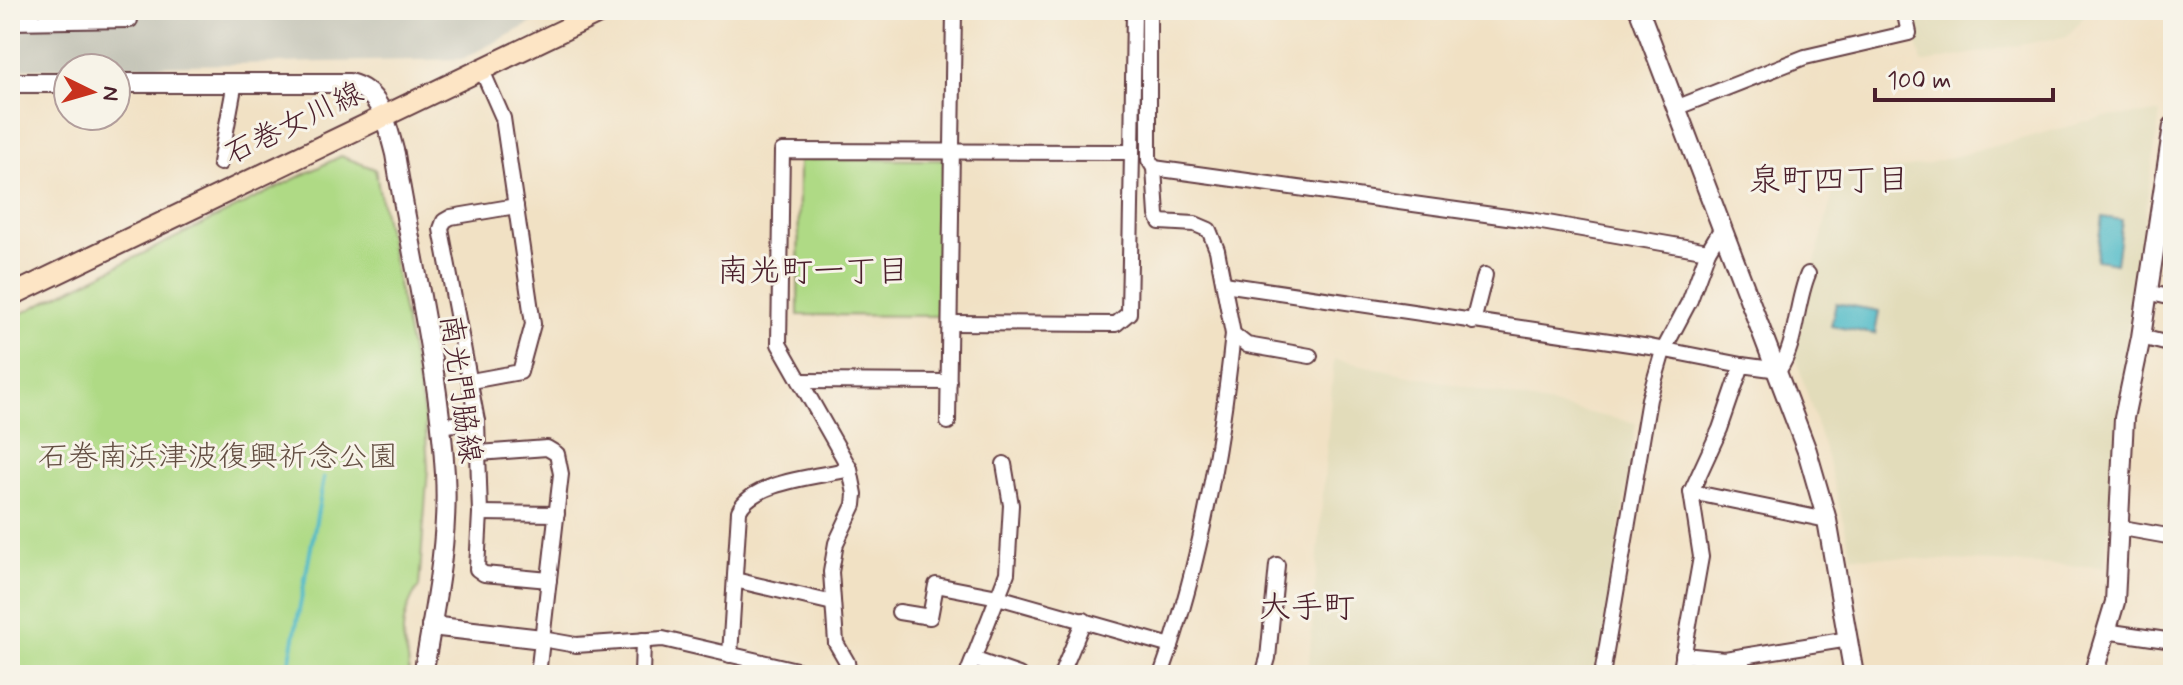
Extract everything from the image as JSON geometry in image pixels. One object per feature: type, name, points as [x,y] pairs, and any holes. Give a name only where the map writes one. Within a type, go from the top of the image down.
[{"type":"main road","name":"石巻女川線","points":[[10,296],[384,113],[605,10]]},
{"type":"street","points":[[11,10],[10,22],[130,20],[130,10]]},
{"type":"street","points":[[948,422],[954,10]]},
{"type":"street","points":[[950,323],[1116,324],[1129,313],[1134,10]]},
{"type":"street","points":[[1149,10],[1149,160],[1154,168],[1160,222],[1195,224],[1209,230],[1224,284],[1223,295],[1233,334],[1224,423],[1195,560],[1161,675]]},
{"type":"street","points":[[1639,10],[1779,370],[1827,520],[1854,675]]},
{"type":"street","points":[[1678,107],[1805,57],[1909,33],[1904,10]]},
{"type":"street","points":[[471,381],[520,372],[533,324],[503,118],[481,68]]},
{"type":"street","points":[[220,163],[235,82]]},
{"type":"street","points":[[10,83],[52,83]]},
{"type":"street","points":[[132,83],[349,83],[369,91],[384,113]]},
{"type":"street","name":"南光門脇線","points":[[384,113],[395,154],[440,426],[445,518],[423,675]]},
{"type":"street","points":[[2093,675],[2115,602],[2124,418],[2147,292],[2165,230],[2173,126]]},
{"type":"street","points":[[849,675],[847,662],[836,643],[831,572],[836,543],[854,505],[850,469],[779,344],[782,151],[1132,152]]},
{"type":"street","points":[[1154,168],[1536,221],[1708,251]]},
{"type":"street","points":[[516,206],[451,217],[444,221],[441,229],[477,421],[480,513],[477,569],[484,574],[549,580]]},
{"type":"street","points":[[1602,675],[1649,399],[1663,351],[1690,300],[1708,251],[1723,226]]},
{"type":"street","points":[[1779,370],[1788,357],[1798,299],[1808,274]]},
{"type":"street","points":[[1473,322],[1485,275]]},
{"type":"street","points":[[1224,284],[1779,370]]},
{"type":"street","points":[[2147,292],[2173,298]]},
{"type":"street","points":[[1233,334],[1247,345],[1310,356]]},
{"type":"street","points":[[2141,337],[2173,345]]},
{"type":"street","points":[[1680,675],[1701,557],[1691,492],[1720,429],[1742,365]]},
{"type":"street","points":[[800,381],[949,382]]},
{"type":"street","points":[[440,426],[477,421]]},
{"type":"street","points":[[479,453],[547,448],[557,454],[561,474],[538,675]]},
{"type":"street","points":[[967,675],[1007,573],[1011,505],[1004,464]]},
{"type":"street","points":[[730,655],[739,511],[744,500],[768,486],[850,469]]},
{"type":"street","points":[[1691,492],[1827,520]]},
{"type":"street","points":[[480,513],[557,514]]},
{"type":"street","points":[[2117,527],[2173,537]]},
{"type":"street","points":[[1263,675],[1277,565]]},
{"type":"street","points":[[735,580],[833,603]]},
{"type":"street","points":[[899,612],[930,617],[936,585],[998,597],[1171,646]]},
{"type":"street","points":[[1061,675],[1084,620]]},
{"type":"street","points":[[431,626],[576,645],[676,641],[818,675]]},
{"type":"street","points":[[2105,631],[2173,641]]},
{"type":"street","points":[[1683,655],[1725,659],[1849,639]]},
{"type":"street","points":[[642,675],[643,640]]},
{"type":"street","points":[[1740,675],[1743,656]]},
{"type":"street","points":[[973,659],[1019,675]]},
{"type":"shaded area","points":[[10,10],[557,10],[462,59],[132,66],[132,52],[52,52],[52,68],[10,69]]},
{"type":"shaded area","points":[[1910,10],[2089,10],[2068,36],[1922,63]]},
{"type":"shaded area","points":[[2160,113],[2125,348],[2105,567],[1852,556],[1827,457],[1793,349],[1836,180],[1926,164],[2104,117]]},
{"type":"shaded area","points":[[1334,359],[1636,423],[1598,675],[1308,675]]},
{"type":"green space","name":"石巻南浜津波復興祈念公園","points":[[341,156],[375,169],[425,420],[428,468],[419,587],[409,606],[403,628],[408,675],[10,675],[10,319]]},
{"type":"green space","points":[[799,159],[944,160],[943,316],[798,315]]},
{"type":"water","points":[[2102,217],[2122,220],[2116,263],[2096,260]]},
{"type":"water","points":[[1836,303],[1879,311],[1875,334],[1831,326]]},
{"type":"waterway","points":[[287,675],[324,478]]},
{"type":"district","name":"泉町四丁目","points":[[1829,181]]},
{"type":"district","name":"南光町一丁目","points":[[813,272]]},
{"type":"district","name":"大手町","points":[[1307,608]]}]
